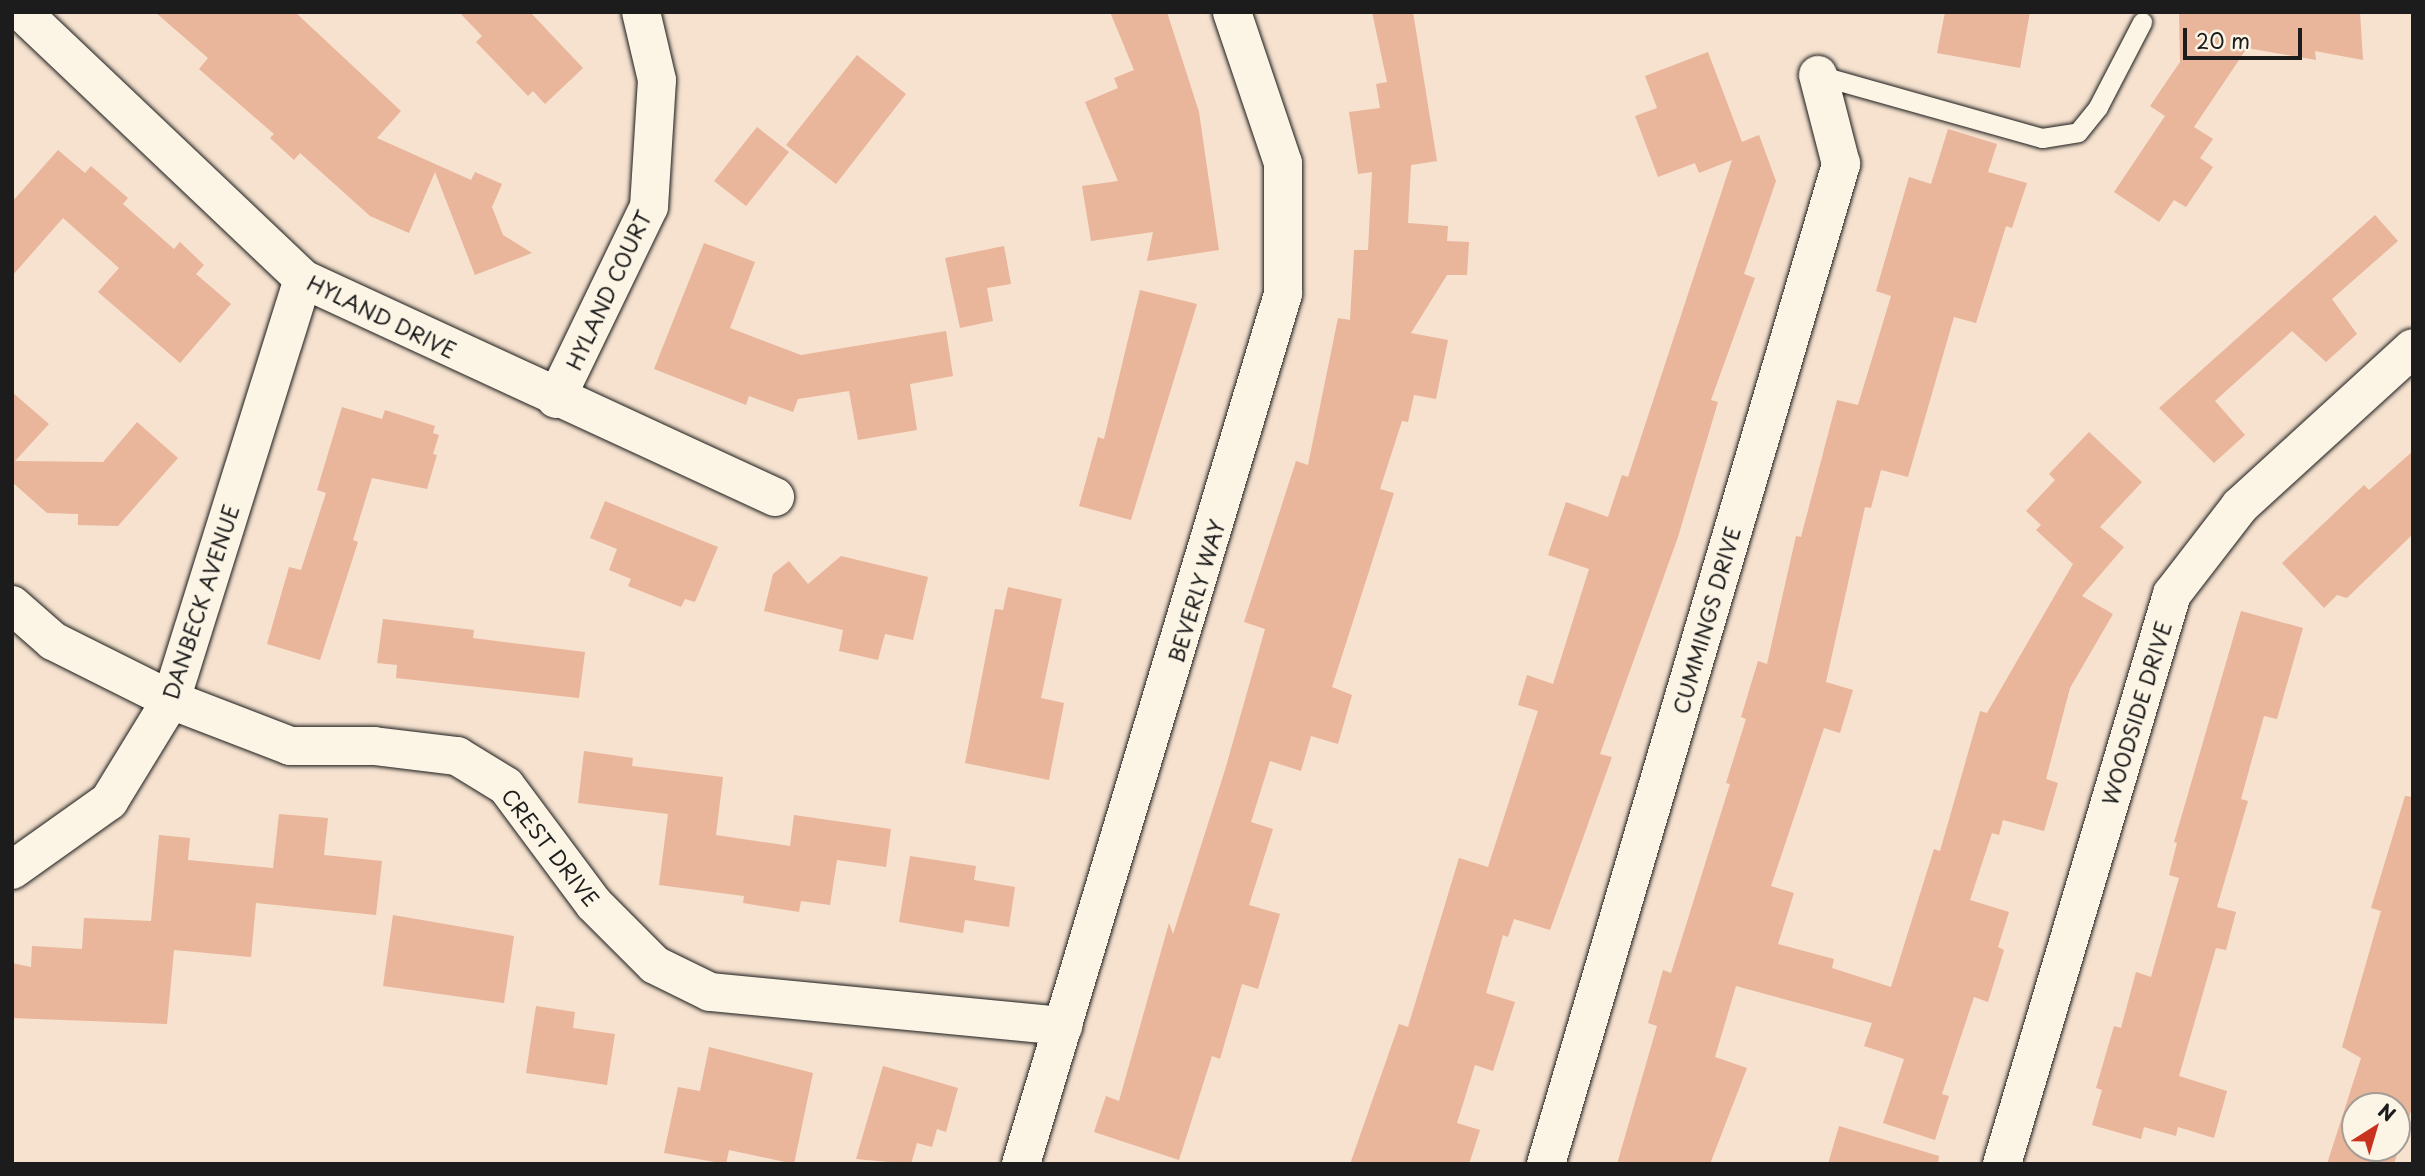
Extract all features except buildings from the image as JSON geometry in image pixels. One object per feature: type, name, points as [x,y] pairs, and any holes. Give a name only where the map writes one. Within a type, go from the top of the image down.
[{"type":"street","name":"HYLAND DRIVE","points":[[22,12],[303,279],[556,399],[775,497]]},
{"type":"street","name":"HYLAND COURT","points":[[556,399],[649,207],[657,80],[641,12]]},
{"type":"street","name":"BEVERLY WAY","points":[[1021,1164],[1283,294],[1283,163],[1232,12]]},
{"type":"street","name":"CUMMINGS DRIVE","points":[[1546,1164],[1841,164],[1818,75]]},
{"type":"street","name":"DANBECK AVENUE","points":[[12,870],[109,801],[171,700],[303,279]]},
{"type":"street","name":"WOODSIDE DRIVE","points":[[2002,1164],[2172,594],[2240,506],[2413,348]]},
{"type":"street","name":"CREST DRIVE","points":[[12,605],[53,640],[171,700],[290,746],[374,746],[457,756],[506,786],[594,904],[655,965],[710,992],[1063,1026]]},
{"type":"lane","points":[[1818,75],[2042,138],[2078,132],[2098,107],[2142,22]]}]
